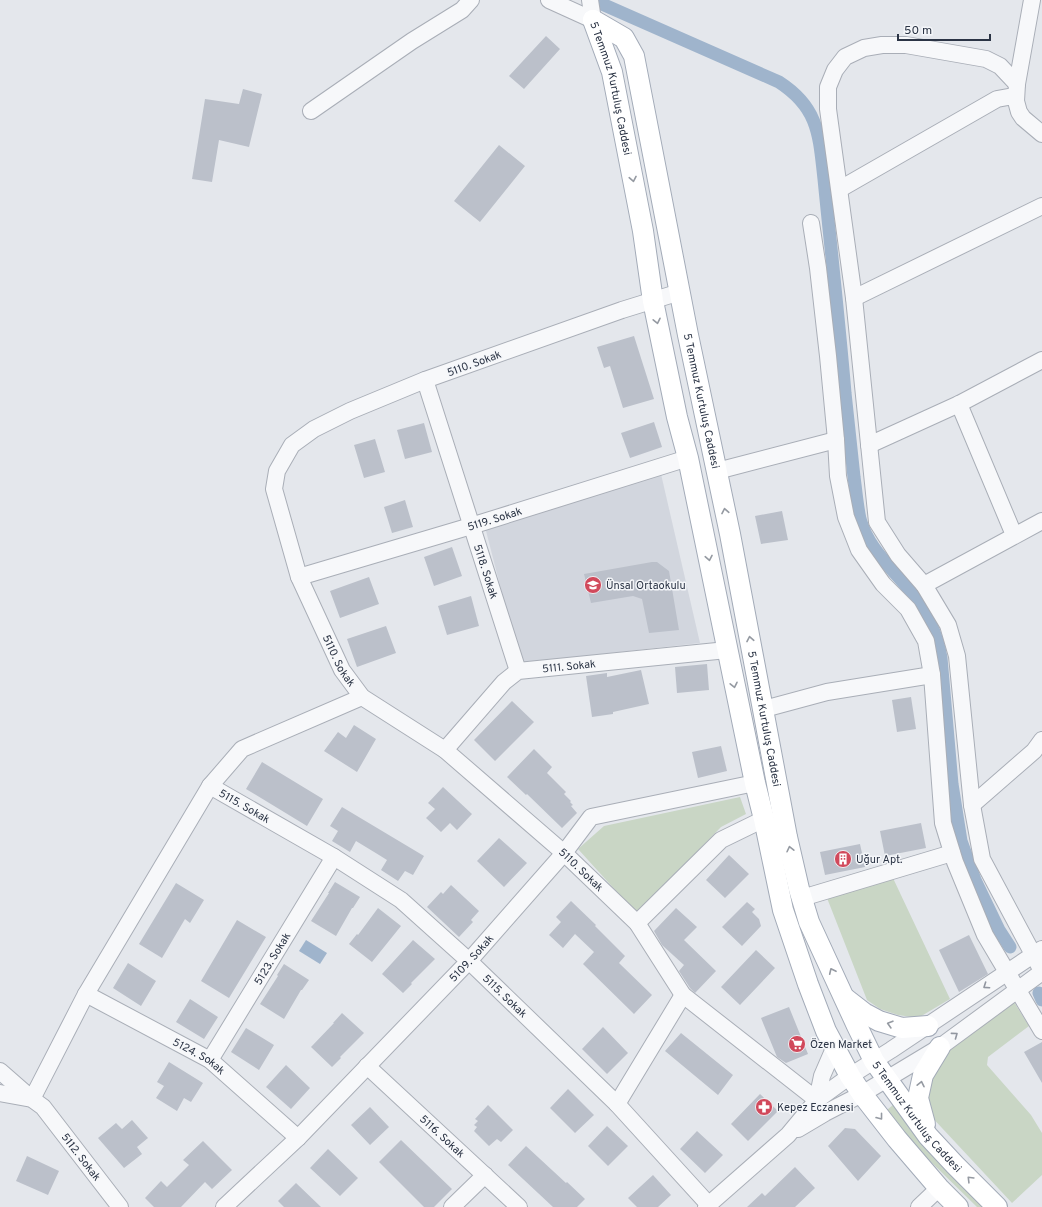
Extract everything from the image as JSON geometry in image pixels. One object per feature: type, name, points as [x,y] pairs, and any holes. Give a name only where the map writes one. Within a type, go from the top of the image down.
[{"type":"main road","name":"5 Temmuz Kurtuluş Caddesi","points":[[593,20],[624,38],[634,56],[680,292],[730,534],[787,837],[809,922],[874,1061],[928,1136],[997,1207]]},
{"type":"main road","name":"5 Temmuz Kurtuluş Caddesi","points":[[593,20],[612,72],[643,231],[652,300],[677,417],[688,458],[727,650],[783,910],[808,984],[826,1031],[850,1076],[897,1139],[939,1188],[958,1207]]},
{"type":"main road","points":[[704,536],[730,534]]},
{"type":"main road","points":[[843,996],[879,1021],[902,1028],[928,1026]]},
{"type":"main road","points":[[928,1136],[918,1098],[923,1075],[940,1047]]},
{"type":"street","points":[[311,111],[412,41],[462,10],[471,0]]},
{"type":"street","points":[[549,0],[593,20]]},
{"type":"street","points":[[590,0],[593,20]]},
{"type":"street","points":[[1032,0],[1016,91],[1016,106],[1023,118],[1042,134]]},
{"type":"street","points":[[707,1206],[788,1136],[940,1047],[1042,971],[1038,952],[982,859],[972,805],[958,656],[948,625],[924,585],[898,555],[877,522],[854,298],[828,109],[828,86],[835,70],[845,58],[864,48],[882,44],[906,45],[986,59],[1000,66],[1016,91]]},
{"type":"street","points":[[840,189],[997,98],[1016,91]]},
{"type":"street","points":[[854,298],[1042,206]]},
{"type":"street","points":[[811,223],[818,268],[828,356],[838,476],[846,517],[859,550],[883,584],[908,609],[926,641],[932,675],[943,822],[952,853],[985,935],[1042,1031]]},
{"type":"street","name":"5110. Sokak","points":[[680,292],[622,310],[425,380],[350,411],[314,429],[292,445],[277,471],[274,488],[300,577],[342,670],[362,697],[445,750],[564,853],[637,923],[683,995],[814,1098]]},
{"type":"street","points":[[869,445],[960,404],[1042,360]]},
{"type":"street","name":"5118. Sokak","points":[[425,380],[518,671]]},
{"type":"street","points":[[960,404],[1014,535]]},
{"type":"street","points":[[717,471],[836,440]]},
{"type":"street","name":"5119. Sokak","points":[[300,577],[471,526],[688,458]]},
{"type":"street","points":[[924,585],[1042,521]]},
{"type":"street","name":"5111. Sokak","points":[[518,671],[727,650]]},
{"type":"street","points":[[445,750],[504,682],[518,671]]},
{"type":"street","points":[[764,709],[827,692],[932,675]]},
{"type":"street","points":[[0,1093],[37,1103],[86,994],[210,786],[242,749],[362,697]]},
{"type":"street","points":[[972,805],[1034,751],[1042,740]]},
{"type":"street","name":"5109. Sokak","points":[[224,1207],[298,1138],[469,961],[564,853],[592,817],[755,783]]},
{"type":"street","name":"5115. Sokak","points":[[210,786],[334,857],[401,900],[469,961],[617,1104],[707,1206]]},
{"type":"street","points":[[637,923],[721,840],[764,819]]},
{"type":"street","points":[[802,898],[952,853]]},
{"type":"street","name":"5123. Sokak","points":[[210,1060],[334,857]]},
{"type":"street","points":[[814,1098],[928,1026],[1038,952]]},
{"type":"street","name":"5124. Sokak","points":[[86,994],[210,1060],[298,1138]]},
{"type":"street","points":[[617,1104],[683,995]]},
{"type":"street","points":[[788,1136],[814,1098],[835,1046]]},
{"type":"street","name":"5116. Sokak","points":[[367,1066],[519,1207]]},
{"type":"street","name":"5112. Sokak","points":[[0,1071],[37,1103],[120,1207]]},
{"type":"street","points":[[452,1207],[485,1174]]},
{"type":"street","points":[[919,1207],[939,1188]]},
{"type":"shaded area","name":"Ünsal Ortaokulu","points":[[661,474],[700,643],[520,663],[485,527]]},
{"type":"green space","points":[[740,797],[746,814],[721,827],[637,914],[578,849],[604,826]]},
{"type":"green space","points":[[892,876],[950,999],[918,1018],[898,1015],[880,1009],[867,1000],[827,898]]},
{"type":"green space","points":[[1014,1002],[1029,1026],[988,1057],[987,1065],[1031,1115],[1042,1133],[1042,1175],[1012,1203],[928,1113],[926,1098],[934,1072],[949,1051]]},
{"type":"green space","points":[[893,1105],[988,1207],[977,1207],[882,1114]]},
{"type":"water","points":[[306,940],[327,953],[320,964],[299,951]]},
{"type":"building","points":[[546,36],[560,49],[524,89],[509,76]]},
{"type":"building","points":[[243,89],[262,94],[249,147],[219,140],[212,182],[192,179],[205,99],[239,104]]},
{"type":"building","points":[[499,145],[525,166],[480,222],[454,201]]},
{"type":"building","points":[[634,336],[654,399],[623,408],[610,366],[604,368],[597,347]]},
{"type":"building","points":[[654,422],[662,447],[630,458],[621,433]]},
{"type":"building","points":[[424,423],[432,452],[405,459],[397,430]]},
{"type":"building","points":[[375,439],[385,472],[364,478],[354,445]]},
{"type":"building","points":[[405,500],[413,527],[392,533],[384,507]]},
{"type":"building","points":[[782,511],[788,540],[761,544],[755,516]]},
{"type":"building","points":[[452,547],[462,576],[434,586],[424,557]]},
{"type":"building","points":[[657,562],[669,571],[679,630],[649,633],[642,599],[633,596],[591,603],[584,574]]},
{"type":"building","points":[[369,577],[379,604],[340,618],[330,591]]},
{"type":"building","points":[[471,596],[479,626],[447,635],[438,606]]},
{"type":"building","points":[[386,626],[396,653],[357,667],[347,639]]},
{"type":"building","points":[[707,664],[709,690],[677,693],[675,667]]},
{"type":"building","points":[[641,670],[649,704],[613,712],[613,714],[592,717],[586,676],[607,673],[607,677]]},
{"type":"building","points":[[911,697],[916,729],[897,732],[892,700]]},
{"type":"building","points":[[512,701],[534,722],[495,761],[474,740]]},
{"type":"building","points":[[354,725],[376,739],[357,772],[324,751],[338,732],[346,738]]},
{"type":"building","points":[[721,746],[727,771],[698,778],[692,752]]},
{"type":"building","points":[[534,749],[552,767],[547,773],[566,792],[564,794],[571,801],[570,802],[573,805],[571,806],[577,813],[562,828],[507,777]]},
{"type":"building","points":[[262,762],[323,799],[307,826],[246,789]]},
{"type":"building","points":[[443,787],[472,814],[457,830],[450,823],[441,832],[426,818],[435,809],[428,803]]},
{"type":"building","points":[[342,807],[424,856],[413,875],[405,871],[398,881],[381,870],[387,860],[356,841],[350,852],[332,841],[338,831],[330,826]]},
{"type":"building","points":[[921,823],[926,848],[885,856],[880,831]]},
{"type":"building","points":[[499,838],[527,863],[504,887],[477,861]]},
{"type":"building","name":"Uğur Apt.","points":[[860,844],[865,867],[825,875],[820,852]]},
{"type":"building","points":[[729,855],[749,874],[725,898],[706,880]]},
{"type":"building","points":[[335,882],[360,897],[336,936],[311,921]]},
{"type":"building","points":[[176,883],[204,900],[190,923],[185,919],[162,958],[139,944]]},
{"type":"building","points":[[451,885],[479,911],[471,920],[473,922],[459,937],[427,907],[441,892],[443,894]]},
{"type":"building","points":[[571,901],[625,956],[619,963],[652,995],[634,1014],[583,964],[594,952],[575,934],[563,948],[549,935],[561,922],[556,917]]},
{"type":"building","points":[[747,902],[755,909],[752,912],[759,919],[761,926],[742,946],[722,927]]},
{"type":"building","points":[[378,908],[401,926],[372,962],[349,944],[357,934],[358,935]]},
{"type":"building","points":[[676,908],[697,927],[684,940],[716,971],[695,993],[679,971],[684,965],[662,945],[654,931]]},
{"type":"building","points":[[237,920],[266,937],[229,998],[201,981]]},
{"type":"building","points":[[969,935],[988,974],[959,992],[939,950]]},
{"type":"building","points":[[413,940],[435,959],[403,993],[382,974]]},
{"type":"building","points":[[756,950],[775,968],[740,1005],[721,987]]},
{"type":"building","points":[[128,963],[156,981],[141,1006],[113,988]]},
{"type":"building","points":[[284,964],[309,980],[301,990],[284,1019],[260,1004]]},
{"type":"building","points":[[190,999],[218,1017],[204,1039],[176,1022]]},
{"type":"building","points":[[789,1007],[808,1054],[786,1063],[777,1057],[761,1018]]},
{"type":"building","points":[[342,1013],[364,1033],[332,1067],[311,1047]]},
{"type":"building","points":[[603,1027],[628,1053],[607,1074],[582,1049]]},
{"type":"building","points":[[246,1028],[274,1045],[259,1070],[231,1052]]},
{"type":"building","points":[[681,1033],[733,1075],[718,1095],[665,1051]]},
{"type":"building","points":[[1042,1042],[1042,1083],[1024,1052]]},
{"type":"building","points":[[169,1062],[203,1083],[191,1102],[184,1098],[177,1111],[156,1098],[164,1086],[157,1082]]},
{"type":"building","points":[[286,1065],[310,1088],[291,1109],[266,1087]]},
{"type":"building","points":[[568,1089],[594,1115],[575,1133],[550,1108]]},
{"type":"building","points":[[760,1094],[778,1111],[748,1141],[731,1124]]},
{"type":"building","points":[[488,1105],[513,1130],[501,1142],[497,1139],[489,1146],[474,1131],[477,1127],[474,1125],[478,1121],[475,1119]]},
{"type":"building","points":[[370,1107],[389,1127],[370,1145],[351,1125]]},
{"type":"building","points":[[132,1120],[148,1138],[137,1147],[142,1154],[124,1168],[98,1138],[116,1123],[122,1129]]},
{"type":"building","points":[[607,1126],[628,1146],[608,1166],[588,1146]]},
{"type":"building","points":[[845,1128],[855,1129],[881,1156],[858,1181],[828,1146]]},
{"type":"building","points":[[697,1131],[723,1155],[705,1173],[680,1149]]},
{"type":"building","points":[[401,1140],[452,1189],[434,1207],[424,1207],[379,1162]]},
{"type":"building","points":[[203,1141],[232,1170],[212,1189],[205,1182],[181,1207],[154,1207],[145,1198],[161,1181],[167,1187],[189,1165],[183,1160]]},
{"type":"building","points":[[526,1146],[585,1199],[577,1207],[553,1207],[508,1165]]},
{"type":"building","points":[[328,1149],[358,1178],[340,1196],[310,1168]]},
{"type":"building","points":[[27,1156],[59,1171],[48,1195],[16,1181]]},
{"type":"building","points":[[795,1167],[815,1188],[795,1207],[747,1207],[762,1193],[765,1196]]},
{"type":"building","points":[[653,1175],[671,1195],[658,1207],[637,1207],[628,1198]]},
{"type":"building","points":[[296,1183],[321,1207],[284,1207],[278,1201]]},
{"type":"waterway","points":[[593,0],[779,82],[802,102],[815,124],[822,163],[845,393],[860,519],[868,539],[874,548],[920,604],[937,639],[941,658],[952,784],[961,841],[975,880],[999,930],[1010,947]]},
{"type":"waterway","points":[[1039,993],[1042,1000]]},
{"type":"place","name":"Ünsal Ortaokulu","points":[[593,585]]},
{"type":"place","name":"Uğur Apt.","points":[[843,859]]},
{"type":"place","name":"Özen Market","points":[[797,1044]]},
{"type":"place","name":"Kepez Eczanesi","points":[[764,1107]]}]
